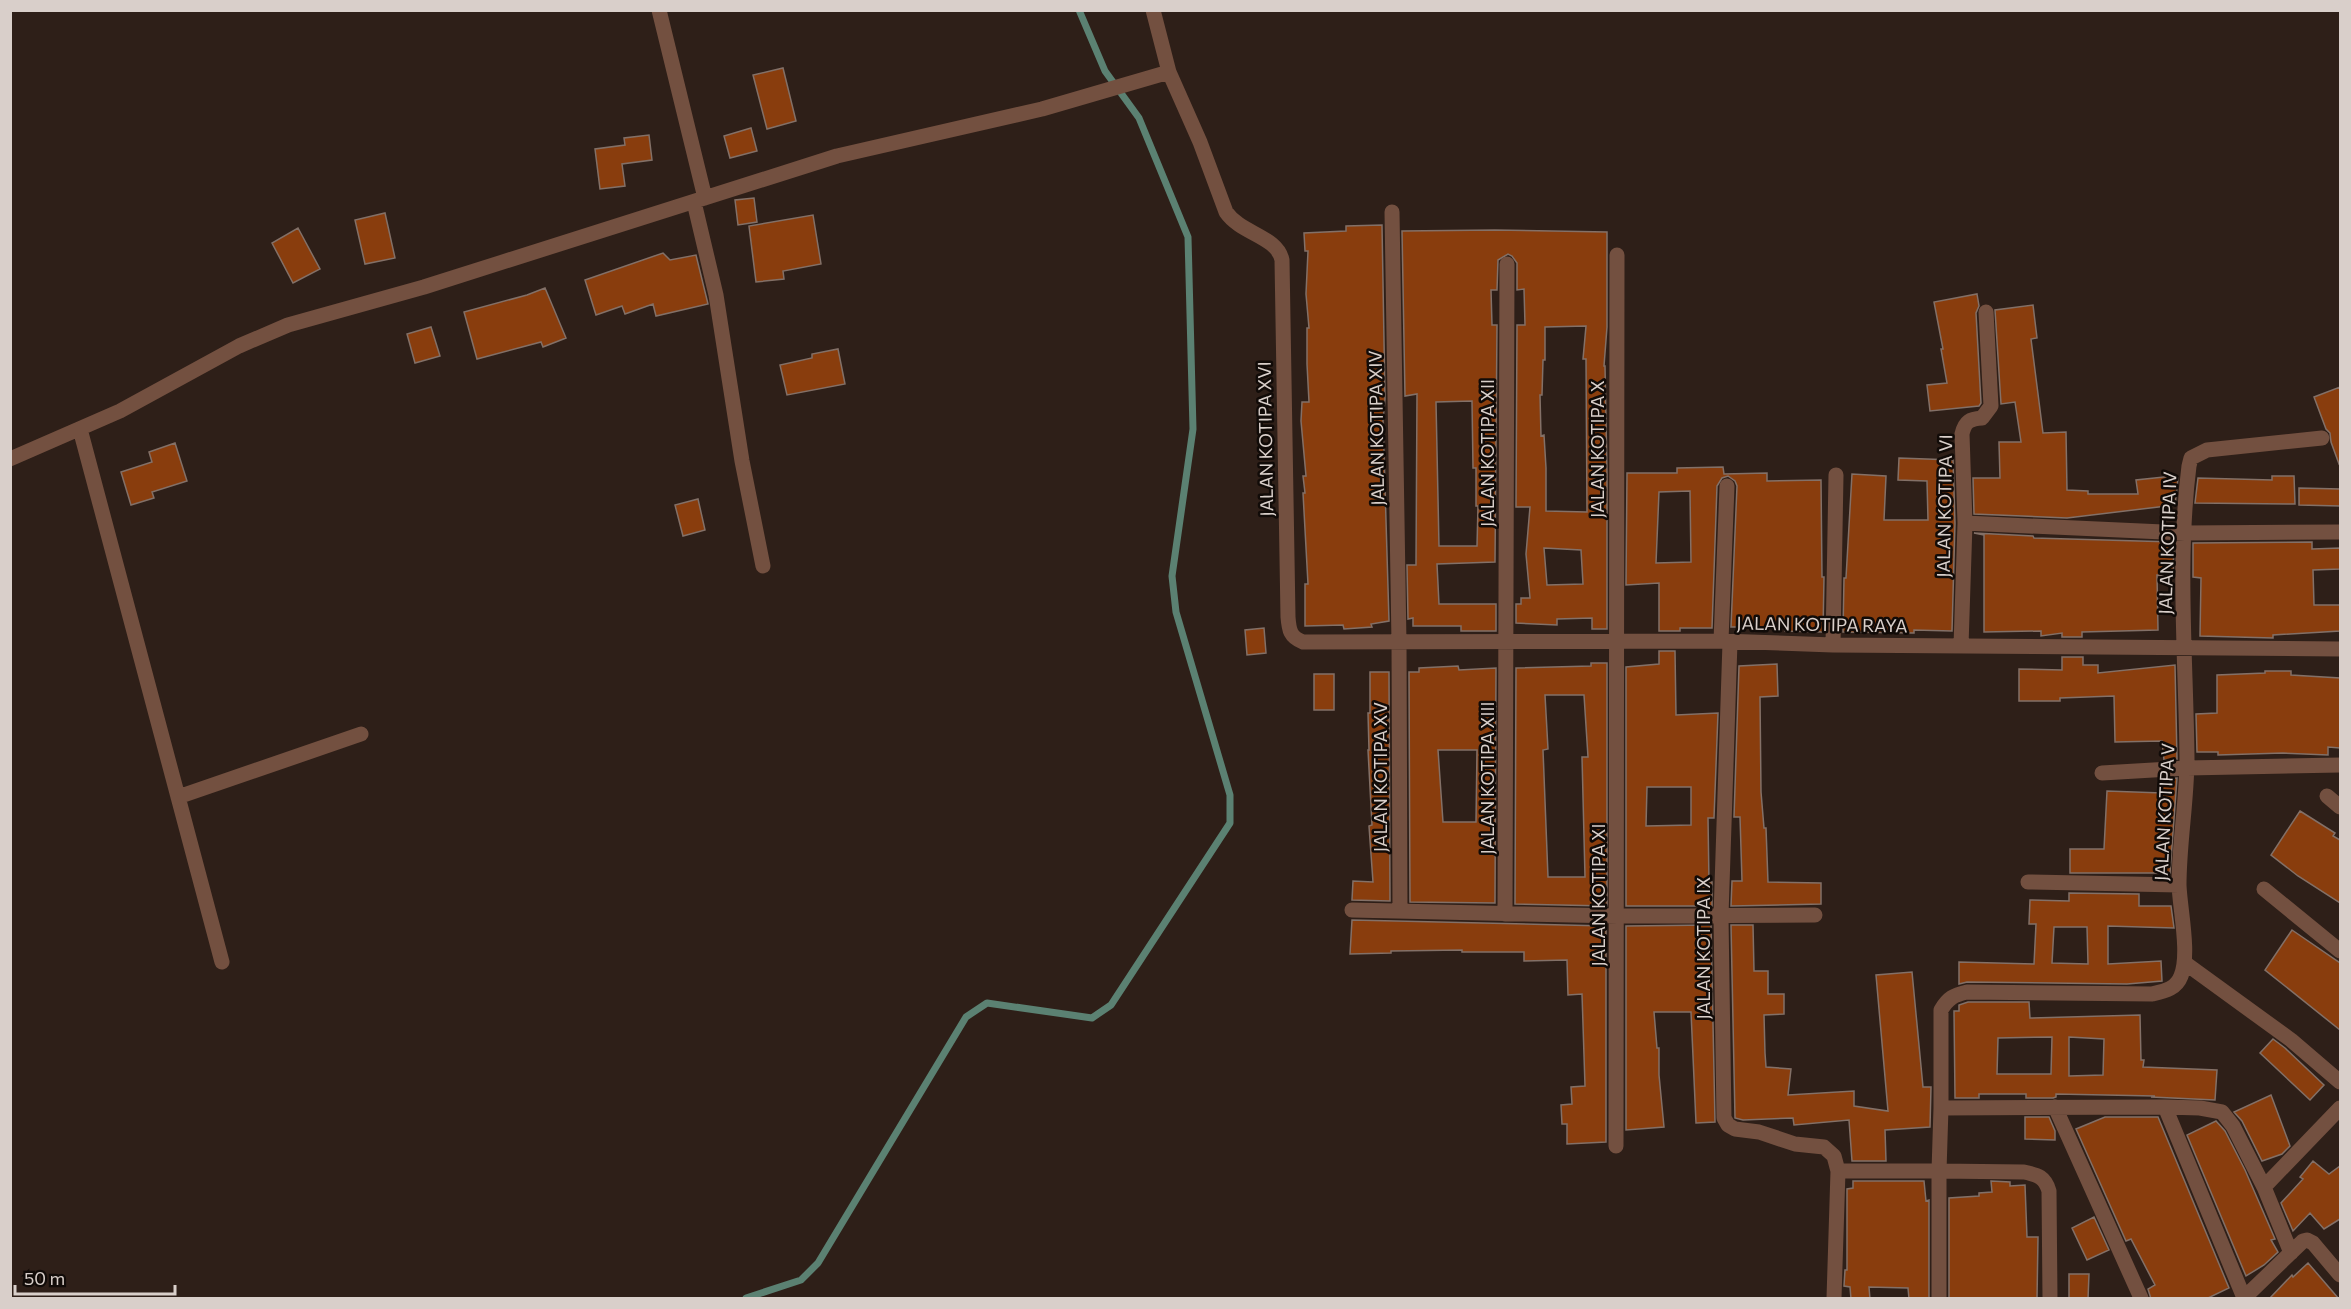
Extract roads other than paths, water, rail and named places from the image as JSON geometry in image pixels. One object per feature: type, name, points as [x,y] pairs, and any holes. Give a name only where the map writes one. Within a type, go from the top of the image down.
[{"type":"street","points":[[659,10],[699,200],[742,461],[763,566]]},
{"type":"street","points":[[10,459],[120,411],[239,346],[288,325],[424,287],[837,156],[1042,109],[1169,72],[1153,10]]},
{"type":"street","name":"JALAN KOTIPA XVI","points":[[1169,72],[1200,142],[1226,212],[1232,221],[1277,246],[1282,260],[1288,617],[1291,635],[1303,642]]},
{"type":"street","name":"JALAN KOTIPA XIV","points":[[1392,212],[1399,643]]},
{"type":"street","name":"JALAN KOTIPA X","points":[[1617,255],[1617,643]]},
{"type":"street","name":"JALAN KOTIPA XII","points":[[1507,264],[1507,641]]},
{"type":"street","name":"JALAN KOTIPA VI","points":[[1961,646],[1965,523],[1962,434],[1966,422],[1982,418],[1991,406],[1986,312]]},
{"type":"street","points":[[80,429],[222,962]]},
{"type":"street","name":"JALAN KOTIPA IV","points":[[2184,647],[2185,533],[2188,466],[2191,458],[2207,450],[2322,438]]},
{"type":"street","points":[[1833,645],[1836,475]]},
{"type":"street","name":"JALAN KOTIPA IX","points":[[1727,486],[1721,916],[1724,1118],[1728,1125],[1735,1129],[1759,1132],[1796,1144],[1824,1147],[1834,1156],[1838,1171]]},
{"type":"street","points":[[1965,523],[2185,533],[2340,532]]},
{"type":"street","name":"JALAN KOTIPA XIII","points":[[1505,914],[1507,641]]},
{"type":"street","name":"JALAN KOTIPA RAYA","points":[[1303,642],[1725,642],[2340,649]]},
{"type":"street","name":"JALAN KOTIPA XV","points":[[1399,643],[1400,910]]},
{"type":"street","name":"JALAN KOTIPA XI","points":[[1616,1146],[1617,643]]},
{"type":"street","name":"JALAN KOTIPA V","points":[[2183,970],[2179,885],[2187,768],[2184,647]]},
{"type":"street","points":[[178,797],[361,734]]},
{"type":"street","points":[[2102,773],[2187,768],[2340,765]]},
{"type":"street","points":[[2327,796],[2340,807]]},
{"type":"street","points":[[2028,882],[2179,885]]},
{"type":"street","points":[[2264,889],[2340,951]]},
{"type":"street","points":[[1352,910],[1618,916],[1815,915]]},
{"type":"street","points":[[1940,1299],[1941,1010],[1947,1000],[1956,994],[1967,992],[2152,994],[2176,986],[2183,970],[2291,1040],[2340,1082]]},
{"type":"street","points":[[2055,1107],[2141,1299]]},
{"type":"street","points":[[1941,1108],[2165,1107],[2200,1108],[2222,1112],[2233,1126],[2264,1187],[2291,1252]]},
{"type":"street","points":[[2165,1107],[2244,1299],[2298,1244],[2307,1240],[2313,1243],[2340,1275]]},
{"type":"street","points":[[2264,1187],[2340,1108]]},
{"type":"street","points":[[1834,1299],[1838,1171],[2024,1172],[2037,1175],[2046,1181],[2049,1191],[2050,1299]]},
{"type":"waterway","points":[[746,1298],[801,1280],[818,1263],[966,1017],[987,1003],[1092,1018],[1111,1005],[1230,823],[1230,795],[1176,612],[1172,576],[1193,429],[1188,237],[1139,118],[1105,71],[1079,10]]}]
